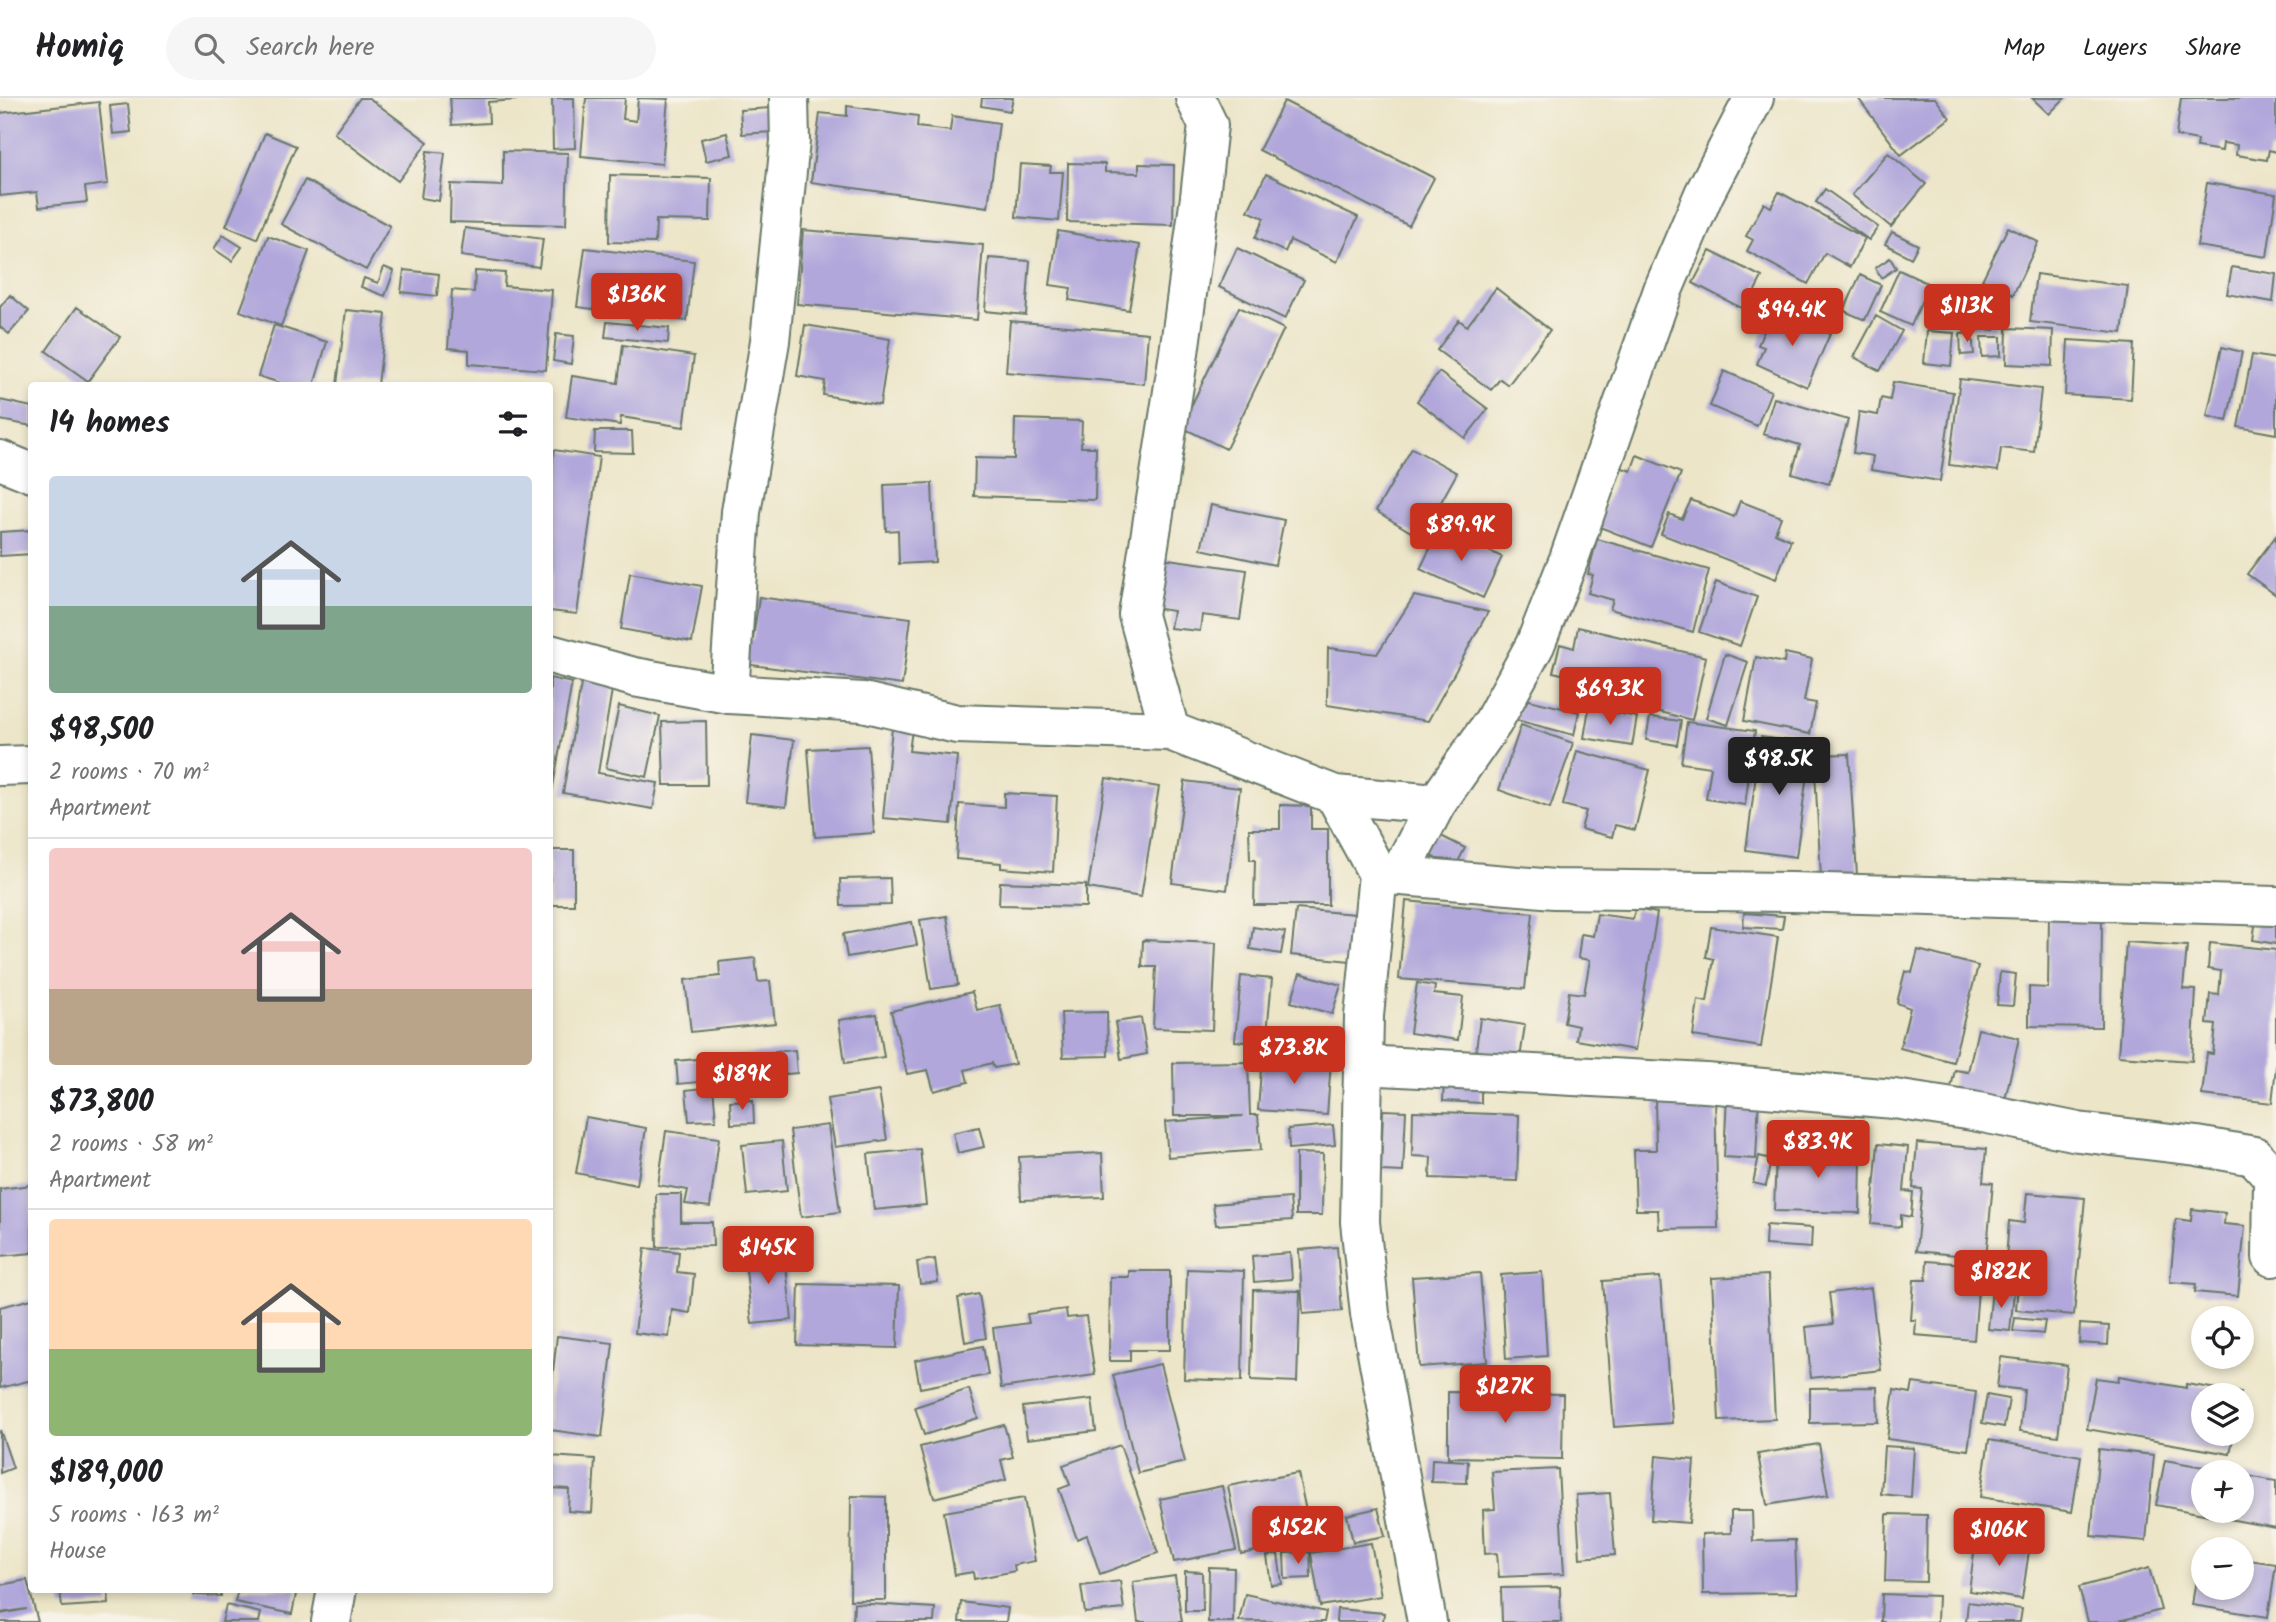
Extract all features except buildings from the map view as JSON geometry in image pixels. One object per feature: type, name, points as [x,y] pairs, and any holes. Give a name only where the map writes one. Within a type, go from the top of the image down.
[{"type":"street","points":[[729,694],[741,512],[770,341],[790,141],[789,98]]},
{"type":"street","points":[[1170,731],[1138,615],[1179,353],[1208,125],[1195,98]]},
{"type":"street","points":[[1378,874],[1399,875],[1436,804],[1493,722],[1535,645],[1569,559],[1663,290],[1704,194],[1754,98]]},
{"type":"street","points":[[0,460],[28,471]]},
{"type":"street","points":[[553,655],[634,677],[729,694],[863,702],[957,724],[1170,731],[1335,795],[1436,804]]},
{"type":"street","points":[[0,766],[28,765]]},
{"type":"street","points":[[1335,795],[1378,874],[1364,1016],[1360,1222],[1370,1314],[1427,1622]]},
{"type":"street","points":[[1378,874],[1554,889],[1792,892],[2276,906]]},
{"type":"street","points":[[1362,1065],[1706,1083],[1894,1099],[1973,1111],[2078,1132],[2197,1146],[2254,1156],[2273,1177],[2272,1257]]},
{"type":"street","points":[[331,1622],[336,1593]]}]
